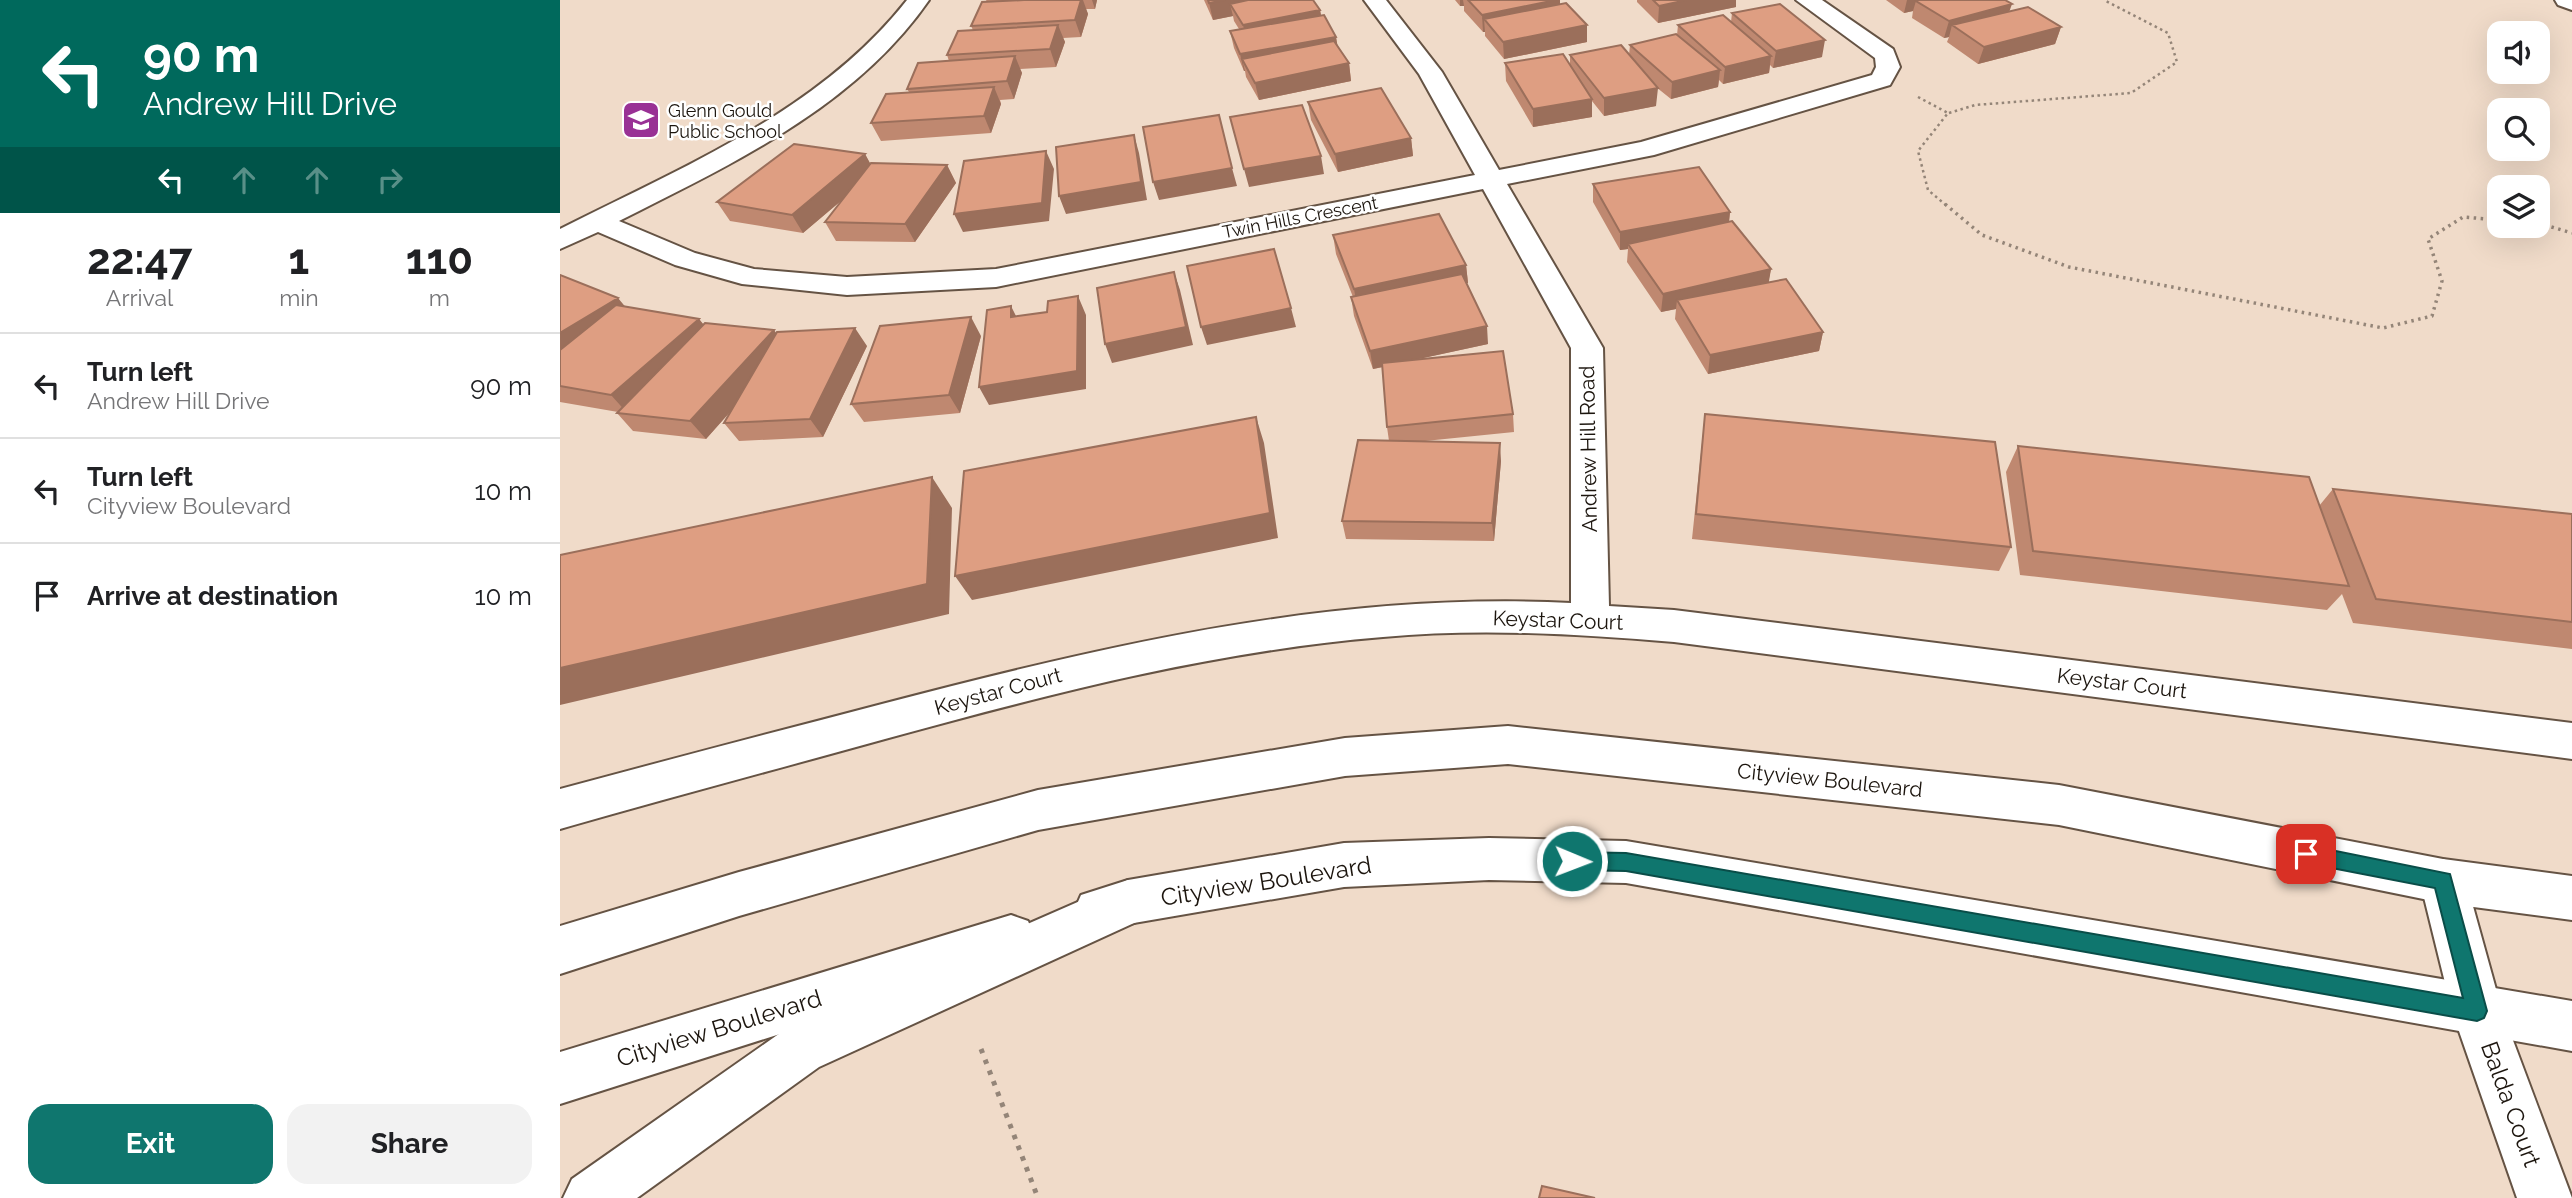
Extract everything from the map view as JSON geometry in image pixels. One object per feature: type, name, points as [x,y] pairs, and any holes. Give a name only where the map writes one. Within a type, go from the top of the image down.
[{"type":"main road","points":[[560,240],[722,155],[834,86],[879,48],[918,0]]},
{"type":"main road","name":"Andrew Hill Road","points":[[1374,0],[1430,72],[1587,348],[1590,619]]},
{"type":"main road","name":"Twin Hills Crescent","points":[[596,221],[719,270],[752,278],[847,286],[996,278],[1645,149],[1881,80],[1888,71],[1889,62],[1885,54],[1807,0]]},
{"type":"main road","points":[[2566,0],[2572,3]]},
{"type":"main road","name":"Keystar Court","points":[[560,809],[1073,671],[1195,645],[1383,621],[1502,617],[1590,619],[1712,631],[2572,741]]},
{"type":"main road","name":"Cityview Boulevard","points":[[560,950],[739,894],[1038,810],[1345,757],[1508,745],[2059,806],[2443,881],[2572,898]]},
{"type":"main road","name":"Cityview Boulevard","points":[[560,1078],[1129,902],[1344,864],[1489,859],[1626,862],[2572,1026]]},
{"type":"main road","name":"Balda Court","points":[[2443,881],[2477,1011],[2545,1198]]},
{"type":"main road","points":[[591,1198],[801,1049],[1129,902]]},
{"type":"path","points":[[2104,0],[2168,33],[2177,62],[2132,93],[1975,105],[1948,113],[1918,151],[1928,190],[1982,235],[2069,267],[2383,328],[2432,316],[2442,281],[2428,239],[2463,217],[2487,219]]},
{"type":"path","points":[[1917,96],[1948,113]]},
{"type":"path","points":[[2550,227],[2572,233]]},
{"type":"path","points":[[981,1049],[1038,1198]]},
{"type":"building","points":[[1081,0],[1075,20],[971,26],[982,2]]},
{"type":"building","points":[[1248,0],[1313,0],[1320,10],[1243,25],[1230,4]]},
{"type":"building","points":[[1468,0],[1556,0],[1482,15]]},
{"type":"building","points":[[1653,0],[1687,0],[1659,6]]},
{"type":"building","points":[[2005,0],[2012,4],[1949,21],[1916,1]]},
{"type":"building","points":[[1566,3],[1587,25],[1503,42],[1484,19]]},
{"type":"building","points":[[1780,4],[1825,40],[1776,51],[1732,13]]},
{"type":"building","points":[[2028,7],[2061,27],[1984,47],[1952,25]]},
{"type":"building","points":[[1324,15],[1336,37],[1240,54],[1230,31]]},
{"type":"building","points":[[1723,15],[1771,56],[1725,67],[1678,25]]},
{"type":"building","points":[[1058,25],[1050,49],[947,55],[958,31]]},
{"type":"building","points":[[1676,34],[1720,70],[1672,82],[1630,45]]},
{"type":"building","points":[[1334,41],[1349,63],[1255,83],[1242,59]]},
{"type":"building","points":[[1621,45],[1658,88],[1604,98],[1570,55]]},
{"type":"building","points":[[1563,54],[1592,99],[1533,109],[1505,63]]},
{"type":"building","points":[[1015,56],[1007,81],[907,89],[918,63]]},
{"type":"building","points":[[994,87],[984,116],[871,123],[886,94]]},
{"type":"building","points":[[1381,88],[1411,138],[1335,154],[1308,102]]},
{"type":"building","points":[[1302,105],[1321,156],[1244,169],[1230,117]]},
{"type":"building","points":[[1219,115],[1232,168],[1153,182],[1143,127]]},
{"type":"building","points":[[1134,135],[1141,182],[1059,196],[1056,147]]},
{"type":"building","points":[[794,144],[865,154],[792,215],[717,202]]},
{"type":"building","points":[[1046,151],[1042,203],[954,214],[964,161]]},
{"type":"building","points":[[871,163],[947,165],[905,224],[825,222]]},
{"type":"building","points":[[1699,167],[1730,212],[1620,232],[1593,184]]},
{"type":"building","points":[[1439,214],[1466,265],[1354,289],[1333,235]]},
{"type":"building","points":[[1732,221],[1771,269],[1663,294],[1628,244]]},
{"type":"building","points":[[1274,249],[1291,308],[1201,327],[1187,266]]},
{"type":"building","points":[[1174,272],[1186,327],[1105,344],[1097,288]]},
{"type":"building","points":[[1462,274],[1487,326],[1370,351],[1351,297]]},
{"type":"building","points":[[560,275],[618,298],[560,333]]},
{"type":"building","points":[[1786,279],[1823,332],[1710,355],[1677,300]]},
{"type":"building","points":[[1078,296],[1077,371],[979,387],[987,310],[1011,306],[1011,317],[1047,312],[1048,301]]},
{"type":"building","points":[[616,305],[699,319],[611,395],[560,386],[560,350]]},
{"type":"building","points":[[971,317],[949,395],[851,404],[880,326]]},
{"type":"building","points":[[705,323],[774,330],[690,421],[617,413]]},
{"type":"building","points":[[855,328],[810,419],[724,423],[777,332]]},
{"type":"building","points":[[1503,351],[1513,414],[1387,427],[1382,363]]},
{"type":"building","points":[[1705,414],[1995,442],[2011,547],[1696,514]]},
{"type":"building","points":[[1256,417],[1270,513],[955,576],[964,471]]},
{"type":"building","points":[[1358,440],[1500,443],[1492,523],[1342,521]]},
{"type":"building","points":[[2018,446],[2309,477],[2349,586],[2033,551]]},
{"type":"building","points":[[932,477],[927,584],[560,668],[560,555]]},
{"type":"building","points":[[2333,489],[2572,514],[2572,622],[2376,599]]},
{"type":"building","points":[[1542,1186],[1595,1198],[1539,1198]]},
{"type":"place","name":"Glenn Gould Public School","points":[[641,120]]},
{"type":"route","points":[[1572,861],[1626,862],[2477,1011],[2443,881],[2306,854]]}]
